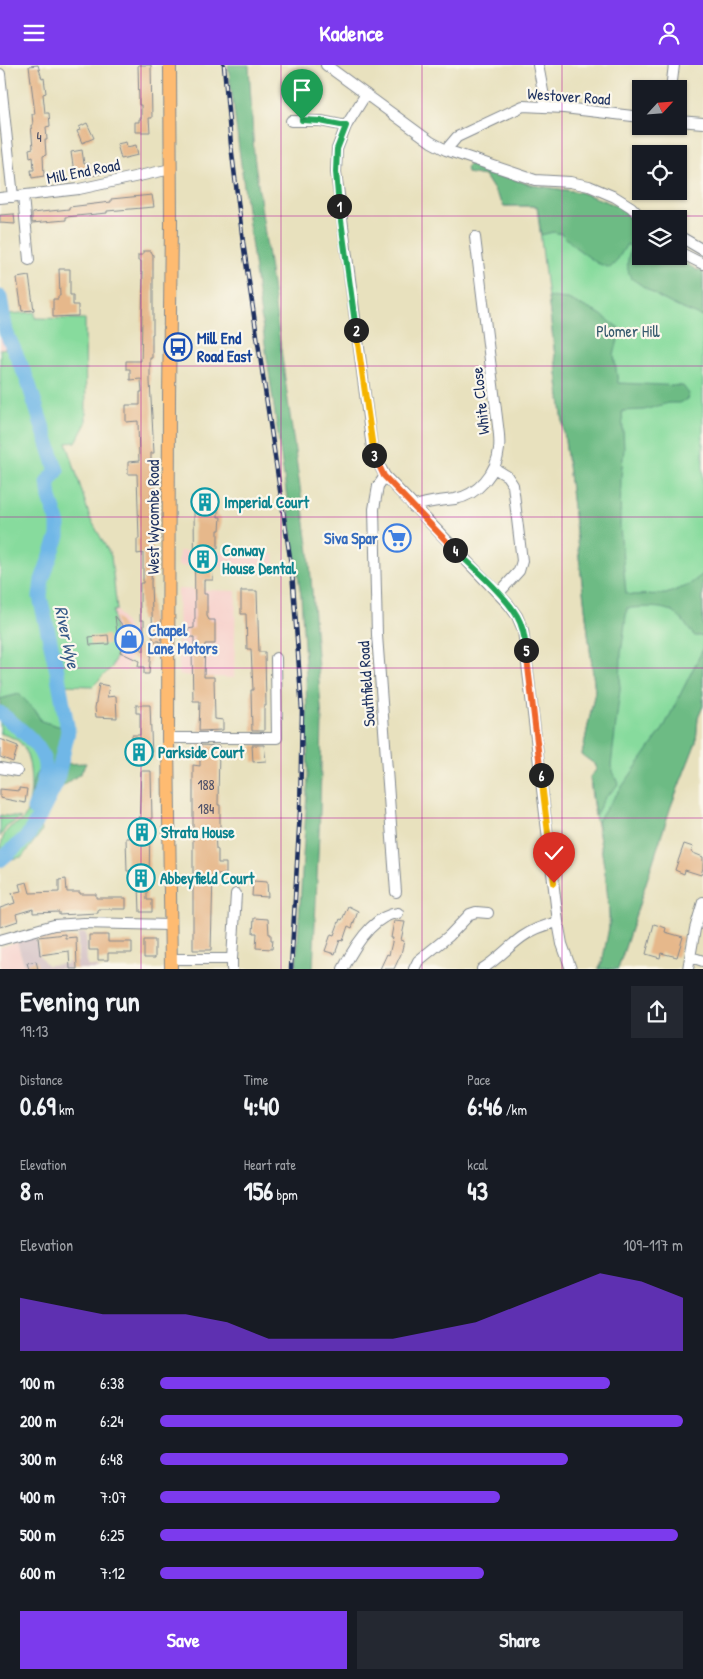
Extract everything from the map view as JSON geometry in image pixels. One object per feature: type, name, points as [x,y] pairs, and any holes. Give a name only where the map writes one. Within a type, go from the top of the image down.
[{"type":"main road","name":"West Wycombe Road","points":[[170,65],[168,738],[171,964]]},
{"type":"street","points":[[326,65],[431,142],[446,150],[535,180],[570,182],[589,186],[615,197],[634,210]]},
{"type":"street","points":[[538,65],[546,107]]},
{"type":"street","points":[[672,80],[674,65]]},
{"type":"street","points":[[0,74],[29,260]]},
{"type":"street","points":[[366,95],[346,126],[337,149],[336,172],[372,447],[384,476],[498,594],[517,616],[523,630],[558,922],[562,944],[571,969]]},
{"type":"street","name":"Westover Road","points":[[446,150],[457,137],[523,106],[632,116]]},
{"type":"street","points":[[291,121],[320,121],[346,126]]},
{"type":"street","points":[[688,122],[703,123]]},
{"type":"street","name":"Mill End Road","points":[[0,198],[79,189],[171,169]]},
{"type":"street","name":"White Close","points":[[413,507],[424,503],[457,499],[466,495],[482,484],[494,468],[499,449],[499,432],[475,237]]},
{"type":"street","points":[[687,241],[703,249]]},
{"type":"street","points":[[687,256],[703,264]]},
{"type":"street","points":[[494,468],[507,476],[513,485],[522,561],[519,571],[498,594]]},
{"type":"street","name":"Southfield Road","points":[[384,476],[378,487],[374,509],[378,635],[396,892]]},
{"type":"street","points":[[168,738],[277,738],[276,657]]},
{"type":"street","points":[[0,768],[17,771]]},
{"type":"street","points":[[171,964],[232,964],[236,894]]},
{"type":"street","points":[[688,969],[695,929],[703,902]]},
{"type":"street","points":[[414,969],[418,961],[449,936],[470,914],[476,912],[488,913]]},
{"type":"street","points":[[343,969],[366,932],[391,913],[398,913]]},
{"type":"street","points":[[482,969],[495,966],[521,937],[539,928],[558,922]]},
{"type":"street","points":[[0,940],[54,925],[84,923],[170,925]]},
{"type":"street","points":[[691,957],[703,961]]},
{"type":"shaded area","points":[[0,319],[1,326],[9,348],[0,349]]},
{"type":"shaded area","points":[[179,551],[274,554],[275,568],[178,566]]},
{"type":"shaded area","points":[[178,589],[236,591],[234,678],[179,675]]},
{"type":"shaded area","points":[[113,610],[117,610],[137,641],[125,672],[112,667],[116,656]]},
{"type":"shaded area","points":[[78,933],[86,933],[87,966],[98,967],[98,969],[38,969],[36,961],[24,964],[17,942],[35,936],[39,955],[47,965],[78,962]]},
{"type":"shaded area","points":[[17,942],[24,964],[36,961],[38,969],[0,969],[0,947]]},
{"type":"green space","points":[[228,65],[249,65],[254,155],[309,552],[322,720],[313,969],[296,969],[308,777],[306,679],[301,596],[260,309]]},
{"type":"green space","name":"Plomer Hill","points":[[470,164],[531,185],[579,192],[624,209],[632,218],[632,265],[687,264],[703,271],[703,706],[698,718],[696,742],[671,806],[618,969],[598,969],[605,955],[608,937],[608,894],[590,777],[596,770],[596,765],[582,755],[595,691],[537,206],[504,206],[485,176],[467,173],[466,167]]},
{"type":"green space","points":[[470,164],[531,185],[579,192],[624,209],[632,218],[632,265],[687,264],[703,271],[703,317],[660,298],[631,278],[628,259],[631,247],[627,244],[610,268],[597,263],[575,247],[562,234],[553,232],[541,235],[537,206],[504,206],[485,176],[467,173],[466,167]]},
{"type":"green space","points":[[548,297],[568,299],[600,314],[619,328],[620,332],[614,355],[618,383],[683,386],[689,394],[687,399],[680,403],[668,403],[644,410],[622,411],[624,449],[621,476],[620,527],[626,593],[631,595],[666,594],[689,585],[703,574],[703,636],[695,636],[679,617],[666,609],[653,607],[627,608],[611,766],[618,784],[605,798],[595,816],[590,777],[596,770],[596,765],[582,755],[595,691]]},
{"type":"green space","points":[[35,312],[35,318],[85,319],[86,423],[76,442],[67,443],[90,518],[111,556],[117,610],[113,611],[116,656],[112,667],[93,686],[61,685],[57,659],[52,659],[65,728],[57,759],[53,790],[39,811],[51,769],[0,708],[0,349],[16,345],[9,314]]},
{"type":"green space","points":[[703,649],[703,706],[698,718],[696,742],[671,806],[618,969],[598,969],[602,963],[610,922],[597,820],[663,729]]},
{"type":"green space","points":[[19,694],[35,710],[41,721],[65,728],[57,759],[53,790],[39,811],[32,789],[36,774],[40,769],[34,749],[28,747],[13,727],[0,722],[0,699]]},
{"type":"green space","points":[[0,722],[13,727],[28,747],[34,749],[40,769],[31,793],[38,810],[42,831],[22,857],[7,860],[0,864],[1,848],[5,833],[25,816],[30,797],[31,776],[27,755],[23,747],[18,741],[0,733]]},
{"type":"green space","points":[[86,763],[81,773],[58,790],[57,783],[60,764]]},
{"type":"green space","points":[[0,815],[21,818],[6,827],[0,837]]},
{"type":"building","points":[[38,65],[42,79],[44,78],[46,93],[43,94],[45,113],[49,113],[50,126],[46,127],[46,155],[43,156],[44,176],[32,178],[31,170],[34,170],[33,156],[30,157],[29,149],[33,148],[31,125],[33,125],[32,114],[35,114],[29,66]]},
{"type":"building","points":[[138,65],[151,65],[152,118],[149,118],[150,132],[135,132],[135,122],[139,122],[139,119],[141,119]]},
{"type":"building","points":[[87,123],[94,138],[82,143],[77,131],[80,130],[79,127]]},
{"type":"building","points":[[126,142],[127,147],[136,145],[138,155],[121,159],[117,144]]},
{"type":"building","points":[[82,150],[84,164],[89,163],[89,169],[99,167],[101,174],[75,179],[71,152]]},
{"type":"building","points":[[152,195],[154,207],[107,211],[107,213],[66,217],[66,220],[32,223],[32,213],[111,202],[111,199]]},
{"type":"building","points":[[14,214],[15,224],[0,223],[0,215]]},
{"type":"building","points":[[143,251],[151,251],[153,255],[153,334],[150,381],[154,453],[151,453],[151,485],[154,485],[154,493],[151,493],[153,533],[151,583],[153,641],[160,641],[160,649],[151,649],[149,674],[144,674],[144,667],[138,667],[139,661],[120,652],[125,637],[117,633],[115,616],[144,652],[144,620],[140,620],[140,583],[143,583],[143,553],[137,554],[137,539],[139,539],[137,474],[128,474],[128,462],[139,461],[138,421],[126,422],[126,405],[140,405],[140,392],[142,392],[141,379],[130,380],[130,369],[126,369],[126,361],[141,361],[143,273],[141,273],[141,261],[138,261],[138,255],[143,255]]},
{"type":"building","points":[[59,269],[70,269],[70,295],[73,295],[73,305],[78,305],[78,316],[53,317],[53,299],[58,299],[58,296],[60,296]]},
{"type":"building","points":[[29,276],[34,310],[22,311],[17,278]]},
{"type":"building","points":[[192,496],[218,496],[218,517],[221,517],[220,530],[218,530],[218,548],[211,548],[213,580],[204,580],[204,594],[207,594],[207,616],[209,620],[215,620],[215,644],[205,644],[204,677],[214,677],[215,719],[223,720],[223,730],[199,731],[200,701],[193,701],[192,652],[194,652],[194,637],[188,637],[188,629],[194,628],[195,619],[194,508],[192,508]]},
{"type":"building","name":"Siva Spar","points":[[402,531],[403,543],[392,544],[391,532]]},
{"type":"building","points":[[241,591],[257,591],[259,652],[265,652],[266,706],[264,706],[264,731],[252,731],[251,649],[247,649],[246,614],[241,614]]},
{"type":"building","points":[[108,635],[109,644],[90,645],[89,637]]},
{"type":"building","points":[[99,684],[109,686],[107,697],[116,696],[117,718],[96,717],[95,708]]},
{"type":"building","points":[[136,705],[150,705],[152,757],[126,758],[126,746],[132,746],[132,735],[140,735],[140,713],[136,713]]},
{"type":"building","points":[[0,739],[18,746],[13,762],[0,757]]},
{"type":"building","points":[[200,745],[219,746],[218,805],[220,805],[220,832],[215,832],[216,849],[218,850],[218,863],[226,863],[226,874],[213,874],[211,950],[193,950],[193,765],[200,766]]},
{"type":"building","points":[[252,745],[264,745],[266,761],[253,762]]},
{"type":"building","points":[[141,771],[151,771],[152,820],[150,820],[147,900],[152,900],[152,912],[140,912],[139,884],[133,884],[133,871],[127,871],[126,838],[134,838],[134,826],[139,826]]},
{"type":"building","points":[[19,788],[27,789],[25,803],[0,798],[0,789],[19,791]]},
{"type":"building","points":[[684,844],[693,847],[691,852],[703,857],[701,875],[685,870],[684,874],[675,870]]},
{"type":"building","points":[[66,879],[67,892],[96,894],[96,898],[126,898],[126,909],[98,909],[98,913],[59,915],[59,912],[33,913],[33,909],[16,914],[18,921],[0,927],[0,908],[15,903],[12,893],[21,891],[19,884],[27,882],[30,893],[59,892],[59,880]]},
{"type":"building","points":[[253,881],[267,882],[268,897],[252,896]]},
{"type":"building","points":[[348,906],[358,911],[352,928],[348,926],[343,941],[340,940],[335,954],[325,951],[331,934],[334,935],[340,919],[342,920]]},
{"type":"building","points":[[254,918],[268,919],[269,934],[271,934],[271,940],[273,940],[272,949],[256,948],[257,933],[253,933]]},
{"type":"building","points":[[394,921],[405,922],[401,940],[404,941],[401,954],[394,969],[380,969],[387,954],[389,955]]},
{"type":"building","points":[[654,924],[666,928],[665,932],[683,937],[677,957],[661,953],[660,958],[646,954]]},
{"type":"building","points":[[65,934],[65,938],[76,937],[77,969],[70,969],[69,951],[40,955],[38,937]]},
{"type":"building","points":[[89,935],[108,935],[108,942],[132,942],[132,953],[108,953],[108,960],[98,960],[98,950],[89,950]]},
{"type":"building","points":[[144,940],[155,940],[155,958],[144,958]]},
{"type":"building","points":[[36,961],[38,969],[29,969],[27,963]]},
{"type":"waterway","name":"River Wye","points":[[0,297],[6,332],[27,379],[57,471],[48,481],[50,498],[58,522],[58,536],[42,580],[40,597],[57,671],[68,731],[56,784],[38,819],[27,837],[0,860]]},
{"type":"waterway","points":[[0,713],[28,736],[43,758],[45,766],[44,777],[34,809]]},
{"type":"railway","points":[[224,65],[231,145],[243,242],[292,571],[302,711],[300,811],[291,969]]},
{"type":"place","name":"Mill End Road East","points":[[178,347]]},
{"type":"place","name":"Imperial Court","points":[[205,502]]},
{"type":"place","name":"Siva Spar","points":[[397,538]]},
{"type":"place","name":"Conway House Dental","points":[[203,559]]},
{"type":"place","name":"Chapel Lane Motors","points":[[129,639]]},
{"type":"place","name":"Parkside Court","points":[[139,752]]},
{"type":"place","name":"Strata House","points":[[142,832]]},
{"type":"place","name":"Abbeyfield Court","points":[[141,878]]},
{"type":"route","points":[[302,120],[346,126],[337,149],[336,172],[339,206],[365,402],[372,447],[379,467],[395,488],[509,605],[517,616],[523,630],[554,883]]}]
